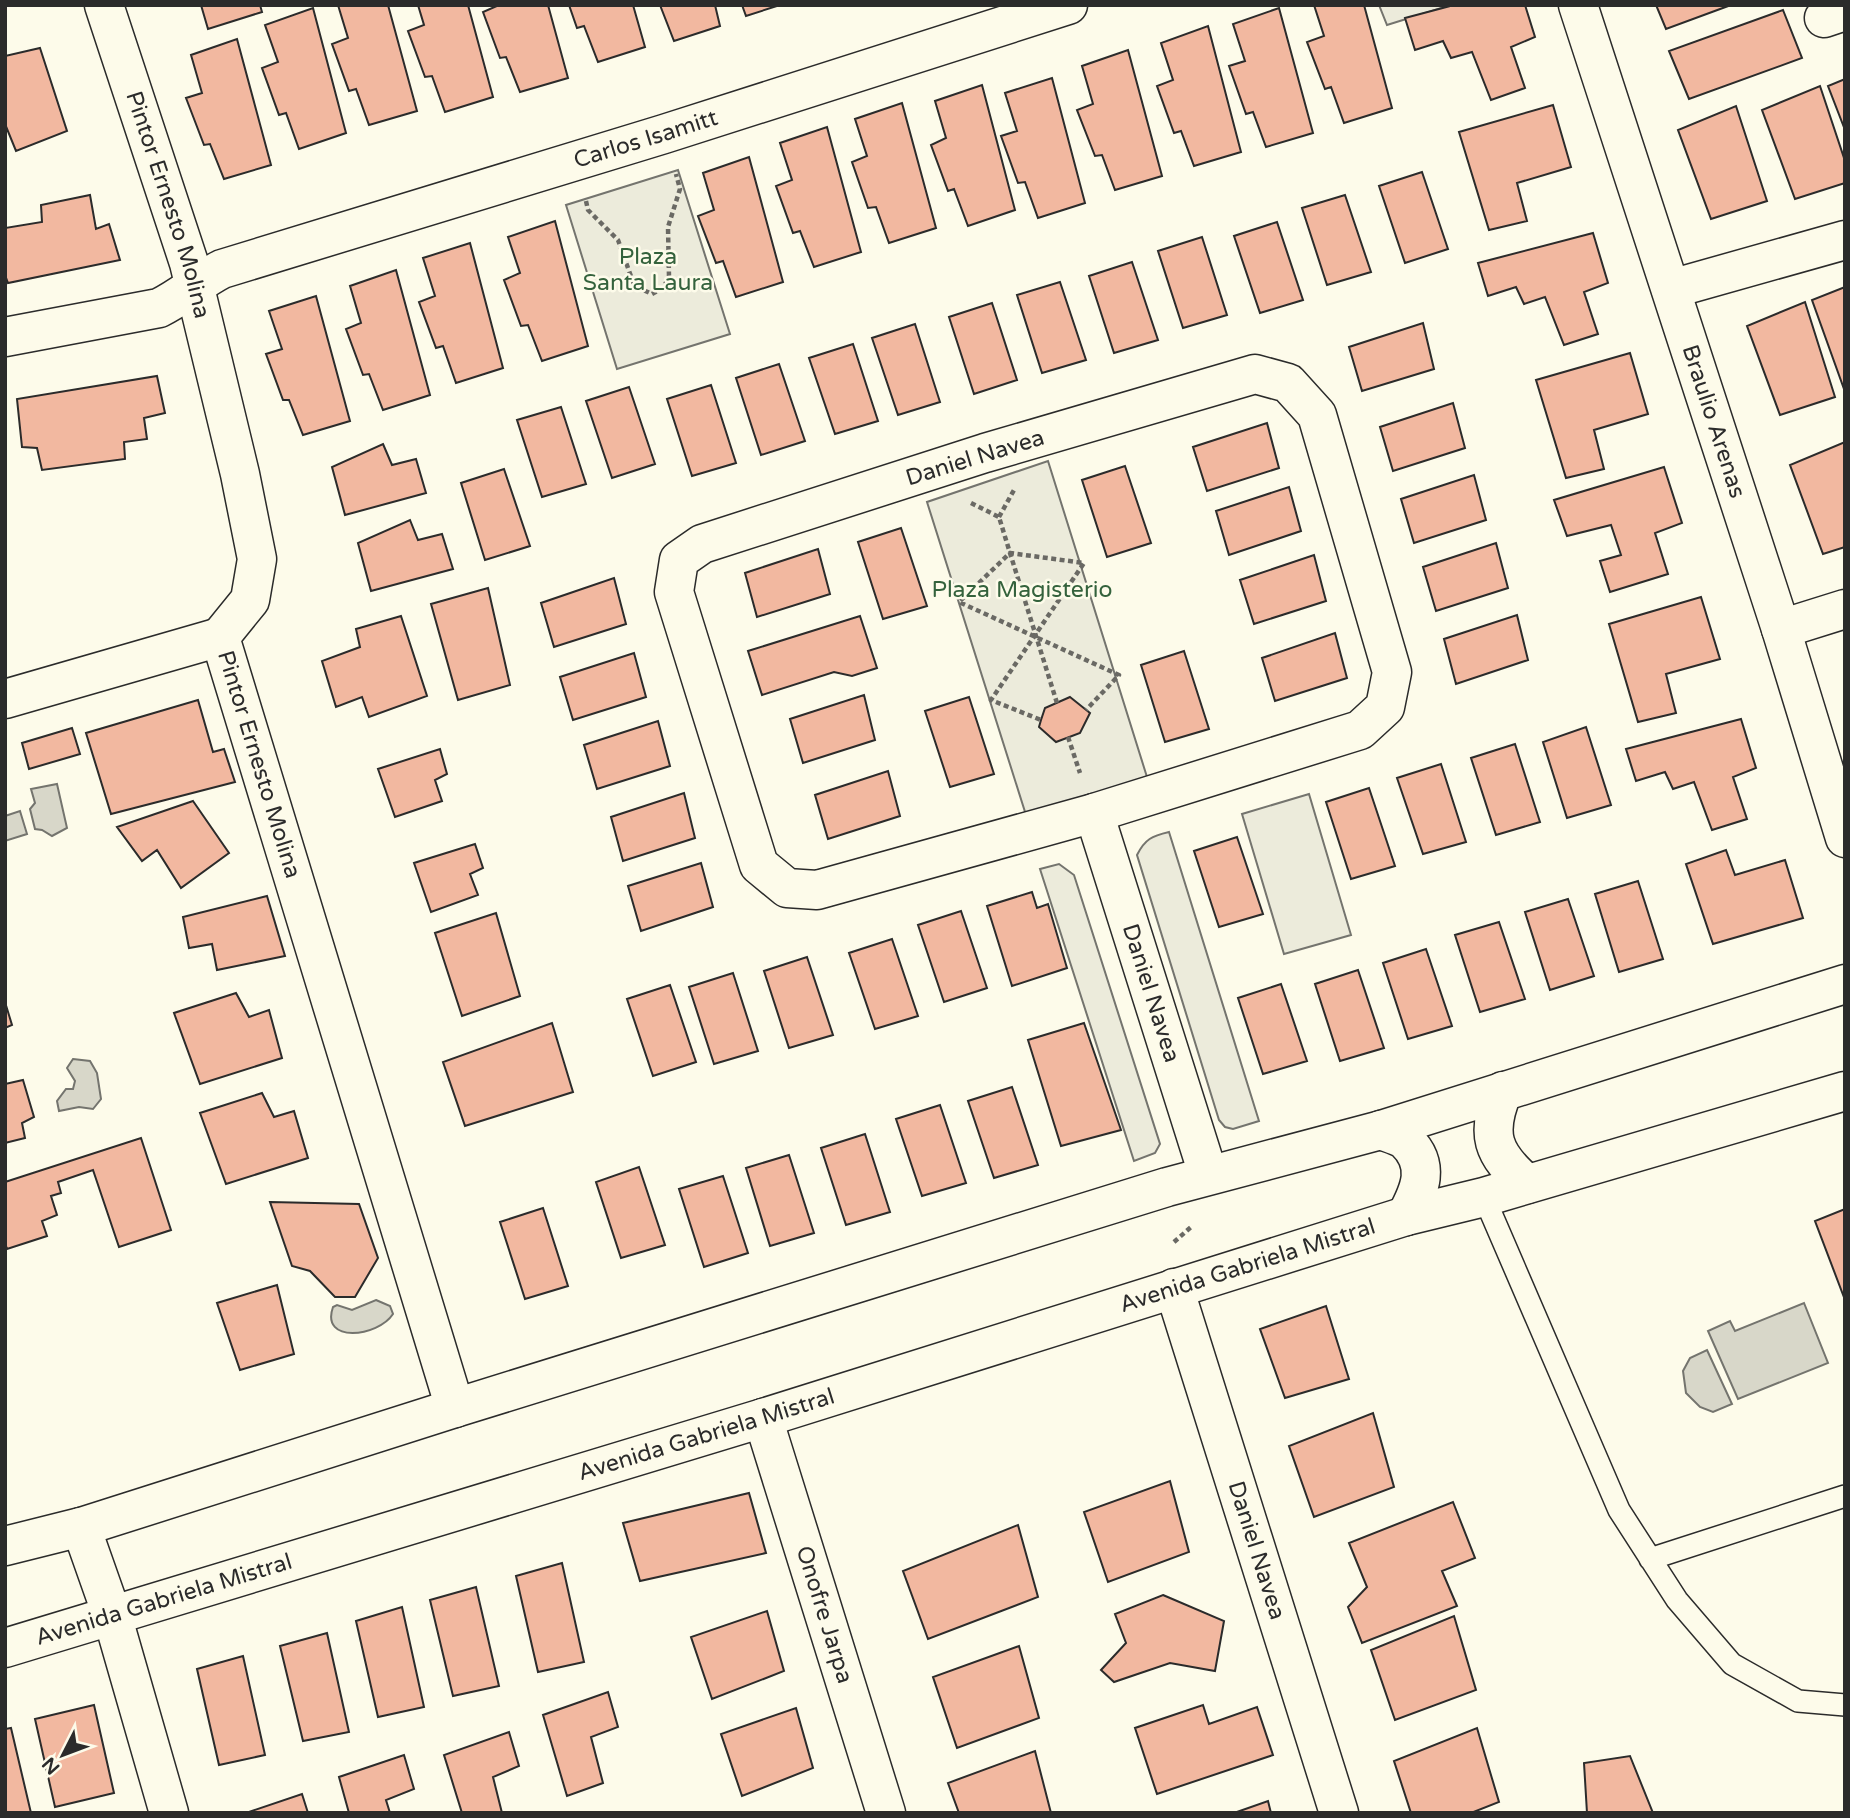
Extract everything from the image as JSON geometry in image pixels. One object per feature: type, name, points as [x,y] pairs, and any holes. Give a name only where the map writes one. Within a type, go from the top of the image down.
[{"type":"street","name":"Pintor Ernesto Molina","points":[[104,5],[209,278],[240,474],[257,559],[250,600],[220,637],[456,1408]]},
{"type":"street","name":"Carlos Isamitt","points":[[5,337],[159,308],[209,278],[1068,5]]},
{"type":"street","name":"Braulio Arenas","points":[[1578,5],[1781,629],[1845,838]]},
{"type":"street","points":[[1671,289],[1845,240]]},
{"type":"street","name":"Daniel Navea","points":[[1255,373],[1288,383],[1317,415],[1392,672],[1385,706],[1360,730],[1094,813],[817,890],[787,888],[759,865],[674,592],[679,561],[702,544],[985,453],[1255,373]]},
{"type":"street","points":[[1781,629],[1845,609]]},
{"type":"street","points":[[5,699],[220,637]]},
{"type":"street","name":"Daniel Navea","points":[[1094,813],[1208,1174]]},
{"type":"street","points":[[5,1546],[81,1527],[1208,1174],[1381,1130],[1845,984]]},
{"type":"street","points":[[1503,1091],[1493,1116],[1495,1142],[1506,1166],[1527,1184]]},
{"type":"street","name":"Avenida Gabriela Mistral","points":[[5,1648],[763,1418],[1175,1270],[1484,1197],[1845,1091]]},
{"type":"street","name":"Avenida Gabriela Mistral","points":[[1381,1130],[1405,1140],[1420,1162],[1421,1188],[1406,1216]]},
{"type":"street","name":"Daniel Navea","points":[[1175,1270],[1339,1813]]},
{"type":"street","name":"Onofre Jarpa","points":[[763,1418],[886,1813]]},
{"type":"street","points":[[81,1527],[111,1615],[169,1813]]},
{"type":"lane","points":[[1484,1197],[1619,1510],[1677,1600],[1732,1664],[1798,1701],[1845,1705]]},
{"type":"lane","points":[[1650,1559],[1845,1496]]},
{"type":"path","points":[[585,198],[588,210],[618,240],[633,282],[640,289],[652,294],[663,288],[669,277],[667,227],[680,189],[664,134]]},
{"type":"path","points":[[918,475],[999,517],[1057,703]]},
{"type":"path","points":[[1010,552],[1084,563],[991,700],[1041,720]]},
{"type":"path","points":[[1010,552],[959,602],[1119,675],[1086,709]]},
{"type":"path","points":[[1167,1187],[1172,1209],[1200,1220],[1172,1244],[1175,1270]]},
{"type":"green space","points":[[1379,5],[1451,5],[1387,25]]},
{"type":"green space","name":"Plaza Santa Laura","points":[[678,170],[730,334],[617,369],[566,205]]},
{"type":"green space","name":"Plaza Magisterio","points":[[1048,461],[1147,777],[1026,815],[927,502]]},
{"type":"green space","points":[[1309,794],[1351,935],[1284,954],[1242,814]]},
{"type":"green space","points":[[1169,832],[1259,1121],[1233,1129],[1225,1127],[1219,1120],[1137,855],[1150,839]]},
{"type":"green space","points":[[1059,864],[1074,875],[1160,1144],[1155,1153],[1134,1161],[1040,869]]},
{"type":"shaded area","points":[[57,784],[67,828],[52,836],[35,829],[30,809],[35,803],[31,789]]},
{"type":"shaded area","points":[[20,811],[27,834],[5,841],[5,816]]},
{"type":"shaded area","points":[[73,1059],[90,1061],[97,1073],[101,1099],[93,1109],[79,1107],[59,1111],[57,1101],[66,1089],[73,1089],[75,1081],[67,1068]]},
{"type":"shaded area","points":[[376,1300],[390,1306],[393,1314],[386,1322],[364,1332],[342,1332],[335,1327],[331,1319],[333,1307],[337,1305],[352,1310]]},
{"type":"shaded area","points":[[1804,1303],[1828,1363],[1738,1399],[1708,1331],[1730,1321],[1735,1331]]},
{"type":"shaded area","points":[[1707,1350],[1732,1404],[1713,1412],[1700,1407],[1686,1393],[1683,1371],[1690,1358]]},
{"type":"building","points":[[201,5],[260,5],[262,12],[208,29]]},
{"type":"building","points":[[338,5],[388,5],[417,111],[369,125],[356,89],[349,91],[332,44],[348,38]]},
{"type":"building","points":[[418,5],[468,5],[493,97],[445,112],[432,76],[425,77],[408,31],[424,25]]},
{"type":"building","points":[[499,5],[548,5],[568,78],[520,92],[506,57],[500,58],[483,12]]},
{"type":"building","points":[[569,5],[633,5],[645,47],[598,62],[584,26],[577,28]]},
{"type":"building","points":[[660,5],[715,5],[720,26],[674,41]]},
{"type":"building","points":[[742,5],[780,5],[746,16]]},
{"type":"building","points":[[1314,5],[1364,5],[1392,108],[1344,123],[1331,87],[1325,89],[1307,42],[1324,36]]},
{"type":"building","points":[[1454,5],[1525,5],[1535,37],[1511,47],[1525,88],[1491,100],[1472,52],[1451,58],[1443,41],[1415,50],[1405,18]]},
{"type":"building","points":[[1656,5],[1731,5],[1666,29]]},
{"type":"building","points":[[313,8],[346,133],[299,149],[286,113],[279,115],[262,68],[278,62],[265,25]]},
{"type":"building","points":[[1279,8],[1313,133],[1266,147],[1253,112],[1246,114],[1229,66],[1245,61],[1233,24]]},
{"type":"building","points":[[1783,10],[1802,58],[1689,99],[1669,51]]},
{"type":"building","points":[[1208,26],[1241,152],[1194,166],[1181,131],[1174,133],[1157,86],[1173,80],[1161,43]]},
{"type":"building","points":[[237,39],[271,165],[224,179],[210,144],[204,145],[186,98],[202,93],[191,55]]},
{"type":"building","points":[[40,48],[67,131],[16,151],[5,124],[5,56]]},
{"type":"building","points":[[1128,50],[1162,176],[1115,190],[1102,155],[1095,156],[1077,110],[1093,104],[1082,66]]},
{"type":"building","points":[[1052,78],[1085,203],[1038,218],[1025,182],[1018,183],[1001,136],[1017,131],[1005,93]]},
{"type":"building","points":[[1845,79],[1845,130],[1828,86]]},
{"type":"building","points":[[982,85],[1015,210],[968,226],[954,189],[948,191],[931,145],[946,138],[935,101]]},
{"type":"building","points":[[1820,86],[1845,161],[1845,183],[1795,199],[1762,110]]},
{"type":"building","points":[[902,103],[936,228],[889,243],[876,207],[868,208],[852,162],[867,156],[855,119]]},
{"type":"building","points":[[1553,105],[1571,167],[1517,183],[1527,221],[1489,230],[1459,132]]},
{"type":"building","points":[[1736,106],[1767,201],[1711,219],[1678,130]]},
{"type":"building","points":[[827,127],[861,252],[814,267],[800,231],[793,233],[776,186],[792,180],[780,143]]},
{"type":"building","points":[[749,157],[783,282],[736,297],[723,261],[716,263],[698,216],[714,210],[703,173]]},
{"type":"building","points":[[1422,172],[1448,249],[1405,263],[1379,186]]},
{"type":"building","points":[[90,195],[96,229],[109,224],[120,260],[8,283],[5,275],[5,228],[42,222],[41,205]]},
{"type":"building","points":[[1345,195],[1371,272],[1327,285],[1302,208]]},
{"type":"building","points":[[555,221],[588,346],[542,361],[528,325],[521,326],[504,280],[520,273],[508,237]]},
{"type":"building","points":[[1277,222],[1303,300],[1260,313],[1234,236]]},
{"type":"building","points":[[1593,233],[1608,283],[1584,292],[1598,334],[1564,345],[1545,297],[1524,304],[1516,287],[1488,296],[1478,263]]},
{"type":"building","points":[[1202,237],[1227,315],[1183,328],[1158,251]]},
{"type":"building","points":[[470,243],[503,368],[456,383],[443,346],[436,348],[419,302],[435,296],[423,258]]},
{"type":"building","points":[[1132,262],[1158,340],[1114,353],[1089,276]]},
{"type":"building","points":[[396,270],[430,395],[383,410],[369,374],[363,375],[346,329],[361,323],[350,286]]},
{"type":"building","points":[[1060,282],[1086,360],[1042,373],[1017,295]]},
{"type":"building","points":[[1845,287],[1845,389],[1844,389],[1812,300]]},
{"type":"building","points":[[316,296],[350,421],[303,435],[289,400],[283,400],[266,354],[282,349],[269,311]]},
{"type":"building","points":[[1805,302],[1835,397],[1780,415],[1747,326]]},
{"type":"building","points":[[992,303],[1017,380],[974,394],[949,317]]},
{"type":"building","points":[[1423,323],[1434,369],[1362,391],[1349,347]]},
{"type":"building","points":[[915,324],[940,402],[898,415],[872,338]]},
{"type":"building","points":[[853,344],[878,421],[835,434],[809,358]]},
{"type":"building","points":[[1630,353],[1648,414],[1594,430],[1604,469],[1566,478],[1536,380]]},
{"type":"building","points":[[779,364],[805,441],[761,455],[736,378]]},
{"type":"building","points":[[157,376],[165,413],[144,418],[147,439],[124,442],[125,459],[42,470],[37,448],[22,447],[17,399]]},
{"type":"building","points":[[711,385],[736,463],[692,476],[667,399]]},
{"type":"building","points":[[629,387],[655,464],[612,478],[586,401]]},
{"type":"building","points":[[1453,403],[1465,448],[1393,471],[1380,427]]},
{"type":"building","points":[[561,407],[586,484],[542,497],[517,420]]},
{"type":"building","points":[[1267,423],[1279,468],[1207,491],[1193,447]]},
{"type":"building","points":[[1845,442],[1845,547],[1823,554],[1790,465]]},
{"type":"building","points":[[383,444],[392,465],[416,459],[426,493],[345,515],[332,467]]},
{"type":"building","points":[[1125,466],[1151,543],[1107,557],[1082,480]]},
{"type":"building","points":[[1664,467],[1682,523],[1655,533],[1668,574],[1610,592],[1600,561],[1621,555],[1611,525],[1567,536],[1554,500]]},
{"type":"building","points":[[504,469],[530,546],[485,560],[461,483]]},
{"type":"building","points":[[1474,475],[1486,520],[1414,543],[1401,499]]},
{"type":"building","points":[[1289,487],[1301,531],[1229,555],[1216,511]]},
{"type":"building","points":[[410,520],[418,540],[442,534],[453,569],[371,591],[358,543]]},
{"type":"building","points":[[901,528],[927,606],[883,619],[858,542]]},
{"type":"building","points":[[1496,543],[1508,588],[1436,611],[1423,567]]},
{"type":"building","points":[[818,549],[830,594],[757,617],[745,573]]},
{"type":"building","points":[[1314,555],[1326,601],[1254,624],[1240,580]]},
{"type":"building","points":[[614,578],[626,624],[554,647],[541,603]]},
{"type":"building","points":[[488,588],[510,685],[458,700],[431,604]]},
{"type":"building","points":[[1701,597],[1720,659],[1666,674],[1676,713],[1638,722],[1609,624]]},
{"type":"building","points":[[1517,615],[1528,660],[1456,684],[1444,639]]},
{"type":"building","points":[[401,616],[427,696],[369,717],[362,697],[336,707],[322,661],[360,647],[356,629]]},
{"type":"building","points":[[860,616],[877,668],[852,676],[834,672],[762,695],[748,651]]},
{"type":"building","points":[[1335,633],[1347,678],[1275,701],[1262,658]]},
{"type":"building","points":[[1184,651],[1209,729],[1165,742],[1141,665]]},
{"type":"building","points":[[634,653],[646,697],[573,720],[560,677]]},
{"type":"building","points":[[864,695],[875,740],[803,763],[790,719]]},
{"type":"building","points":[[969,697],[994,774],[950,787],[925,711]]},
{"type":"building","points":[[1070,697],[1090,713],[1080,733],[1056,742],[1039,727],[1041,720],[1045,708]]},
{"type":"building","points":[[198,700],[213,752],[224,749],[235,782],[111,814],[86,733]]},
{"type":"building","points":[[1741,719],[1756,768],[1733,777],[1747,819],[1712,830],[1694,782],[1673,789],[1665,772],[1636,781],[1626,749]]},
{"type":"building","points":[[658,721],[670,766],[597,789],[584,745]]},
{"type":"building","points":[[1586,727],[1611,805],[1567,818],[1543,742]]},
{"type":"building","points":[[72,728],[80,754],[29,769],[22,743]]},
{"type":"building","points":[[1515,744],[1540,822],[1496,835],[1471,758]]},
{"type":"building","points":[[440,749],[447,774],[435,780],[442,801],[395,817],[378,769]]},
{"type":"building","points":[[1441,764],[1466,842],[1423,854],[1397,778]]},
{"type":"building","points":[[888,771],[900,816],[828,839],[815,795]]},
{"type":"building","points":[[1369,788],[1395,866],[1351,879],[1326,802]]},
{"type":"building","points":[[684,793],[695,838],[623,861],[611,817]]},
{"type":"building","points":[[193,801],[229,853],[181,888],[157,850],[142,861],[117,827]]},
{"type":"building","points":[[1237,837],[1263,914],[1219,927],[1194,851]]},
{"type":"building","points":[[475,844],[483,868],[470,874],[478,895],[431,912],[414,863]]},
{"type":"building","points":[[1726,850],[1735,875],[1785,860],[1803,918],[1713,944],[1686,864]]},
{"type":"building","points":[[701,863],[713,907],[641,931],[628,886]]},
{"type":"building","points":[[1638,881],[1663,959],[1619,972],[1595,894]]},
{"type":"building","points":[[1032,892],[1037,908],[1048,904],[1067,968],[1012,986],[987,906]]},
{"type":"building","points":[[267,896],[285,956],[217,970],[212,944],[189,948],[183,917]]},
{"type":"building","points":[[1568,899],[1594,976],[1550,990],[1525,912]]},
{"type":"building","points":[[961,911],[987,988],[944,1002],[918,925]]},
{"type":"building","points":[[496,913],[520,996],[462,1016],[435,933]]},
{"type":"building","points":[[1499,922],[1525,999],[1480,1012],[1455,935]]},
{"type":"building","points":[[892,939],[918,1016],[875,1029],[849,953]]},
{"type":"building","points":[[1426,949],[1452,1026],[1408,1039],[1383,963]]},
{"type":"building","points":[[807,957],[833,1035],[789,1048],[764,971]]},
{"type":"building","points":[[1358,970],[1384,1048],[1340,1061],[1315,984]]},
{"type":"building","points":[[733,973],[758,1051],[714,1064],[689,987]]},
{"type":"building","points":[[1281,984],[1307,1061],[1263,1074],[1238,998]]},
{"type":"building","points":[[670,985],[696,1062],[653,1076],[627,999]]},
{"type":"building","points":[[236,993],[249,1017],[269,1010],[282,1058],[200,1084],[174,1013]]},
{"type":"building","points":[[5,1002],[12,1025],[5,1028]]},
{"type":"building","points":[[552,1023],[573,1092],[465,1126],[443,1062]]},
{"type":"building","points":[[1084,1023],[1121,1130],[1061,1146],[1028,1040]]},
{"type":"building","points":[[23,1080],[34,1117],[22,1123],[25,1138],[5,1143],[5,1084]]},
{"type":"building","points":[[1012,1087],[1038,1165],[994,1178],[968,1101]]},
{"type":"building","points":[[262,1093],[274,1117],[294,1111],[308,1158],[226,1184],[200,1113]]},
{"type":"building","points":[[940,1105],[966,1183],[922,1196],[896,1119]]},
{"type":"building","points":[[865,1134],[890,1212],[846,1225],[821,1148]]},
{"type":"building","points":[[141,1138],[171,1230],[119,1247],[93,1170],[58,1182],[61,1193],[51,1196],[57,1215],[42,1221],[47,1236],[7,1249],[5,1182]]},
{"type":"building","points":[[789,1155],[814,1233],[770,1246],[746,1168]]},
{"type":"building","points":[[639,1167],[665,1245],[621,1258],[596,1182]]},
{"type":"building","points":[[723,1176],[748,1253],[704,1267],[679,1189]]},
{"type":"building","points":[[270,1202],[359,1204],[378,1258],[355,1297],[335,1297],[310,1271],[292,1266]]},
{"type":"building","points":[[543,1208],[568,1286],[525,1299],[500,1222]]},
{"type":"building","points":[[1845,1209],[1845,1300],[1815,1221]]},
{"type":"building","points":[[277,1285],[294,1354],[240,1370],[217,1303]]},
{"type":"building","points":[[1326,1306],[1349,1379],[1285,1398],[1260,1329]]},
{"type":"building","points":[[1373,1413],[1394,1487],[1314,1517],[1289,1446]]},
{"type":"building","points":[[1170,1481],[1189,1552],[1108,1582],[1084,1512]]},
{"type":"building","points":[[749,1493],[766,1553],[640,1581],[623,1523]]},
{"type":"building","points":[[1453,1502],[1475,1558],[1442,1571],[1457,1606],[1362,1643],[1348,1607],[1367,1587],[1349,1543]]},
{"type":"building","points":[[1018,1525],[1038,1597],[928,1639],[903,1571]]},
{"type":"building","points":[[562,1563],[584,1662],[538,1672],[516,1576]]},
{"type":"building","points":[[476,1587],[499,1686],[453,1696],[430,1600]]},
{"type":"building","points":[[1163,1595],[1224,1621],[1215,1671],[1170,1663],[1114,1682],[1101,1670],[1126,1643],[1115,1614]]},
{"type":"building","points":[[402,1607],[424,1707],[378,1717],[356,1621]]},
{"type":"building","points":[[767,1611],[784,1671],[712,1699],[691,1637]]},
{"type":"building","points":[[1454,1616],[1476,1690],[1395,1720],[1371,1650]]},
{"type":"building","points":[[327,1633],[349,1732],[303,1741],[280,1646]]},
{"type":"building","points":[[1019,1646],[1039,1718],[957,1748],[933,1677]]},
{"type":"building","points":[[243,1656],[265,1755],[219,1765],[197,1669]]},
{"type":"building","points":[[608,1692],[618,1727],[591,1737],[603,1783],[567,1796],[543,1715]]},
{"type":"building","points":[[94,1705],[114,1793],[55,1807],[35,1719]]},
{"type":"building","points":[[1203,1705],[1209,1724],[1257,1707],[1273,1755],[1157,1794],[1135,1728]]},
{"type":"building","points":[[796,1708],[813,1768],[742,1796],[721,1734]]},
{"type":"building","points":[[11,1728],[31,1813],[5,1813],[5,1729]]},
{"type":"building","points":[[1477,1728],[1499,1802],[1471,1813],[1411,1813],[1394,1761]]},
{"type":"building","points":[[509,1732],[519,1766],[493,1777],[502,1813],[462,1813],[444,1755]]},
{"type":"building","points":[[1035,1751],[1051,1813],[959,1813],[948,1783]]},
{"type":"building","points":[[404,1755],[414,1789],[386,1800],[390,1813],[349,1813],[339,1777]]},
{"type":"building","points":[[1630,1756],[1653,1813],[1587,1813],[1584,1763]]},
{"type":"building","points":[[302,1794],[308,1813],[246,1813]]},
{"type":"building","points":[[1268,1801],[1271,1813],[1234,1813]]}]
